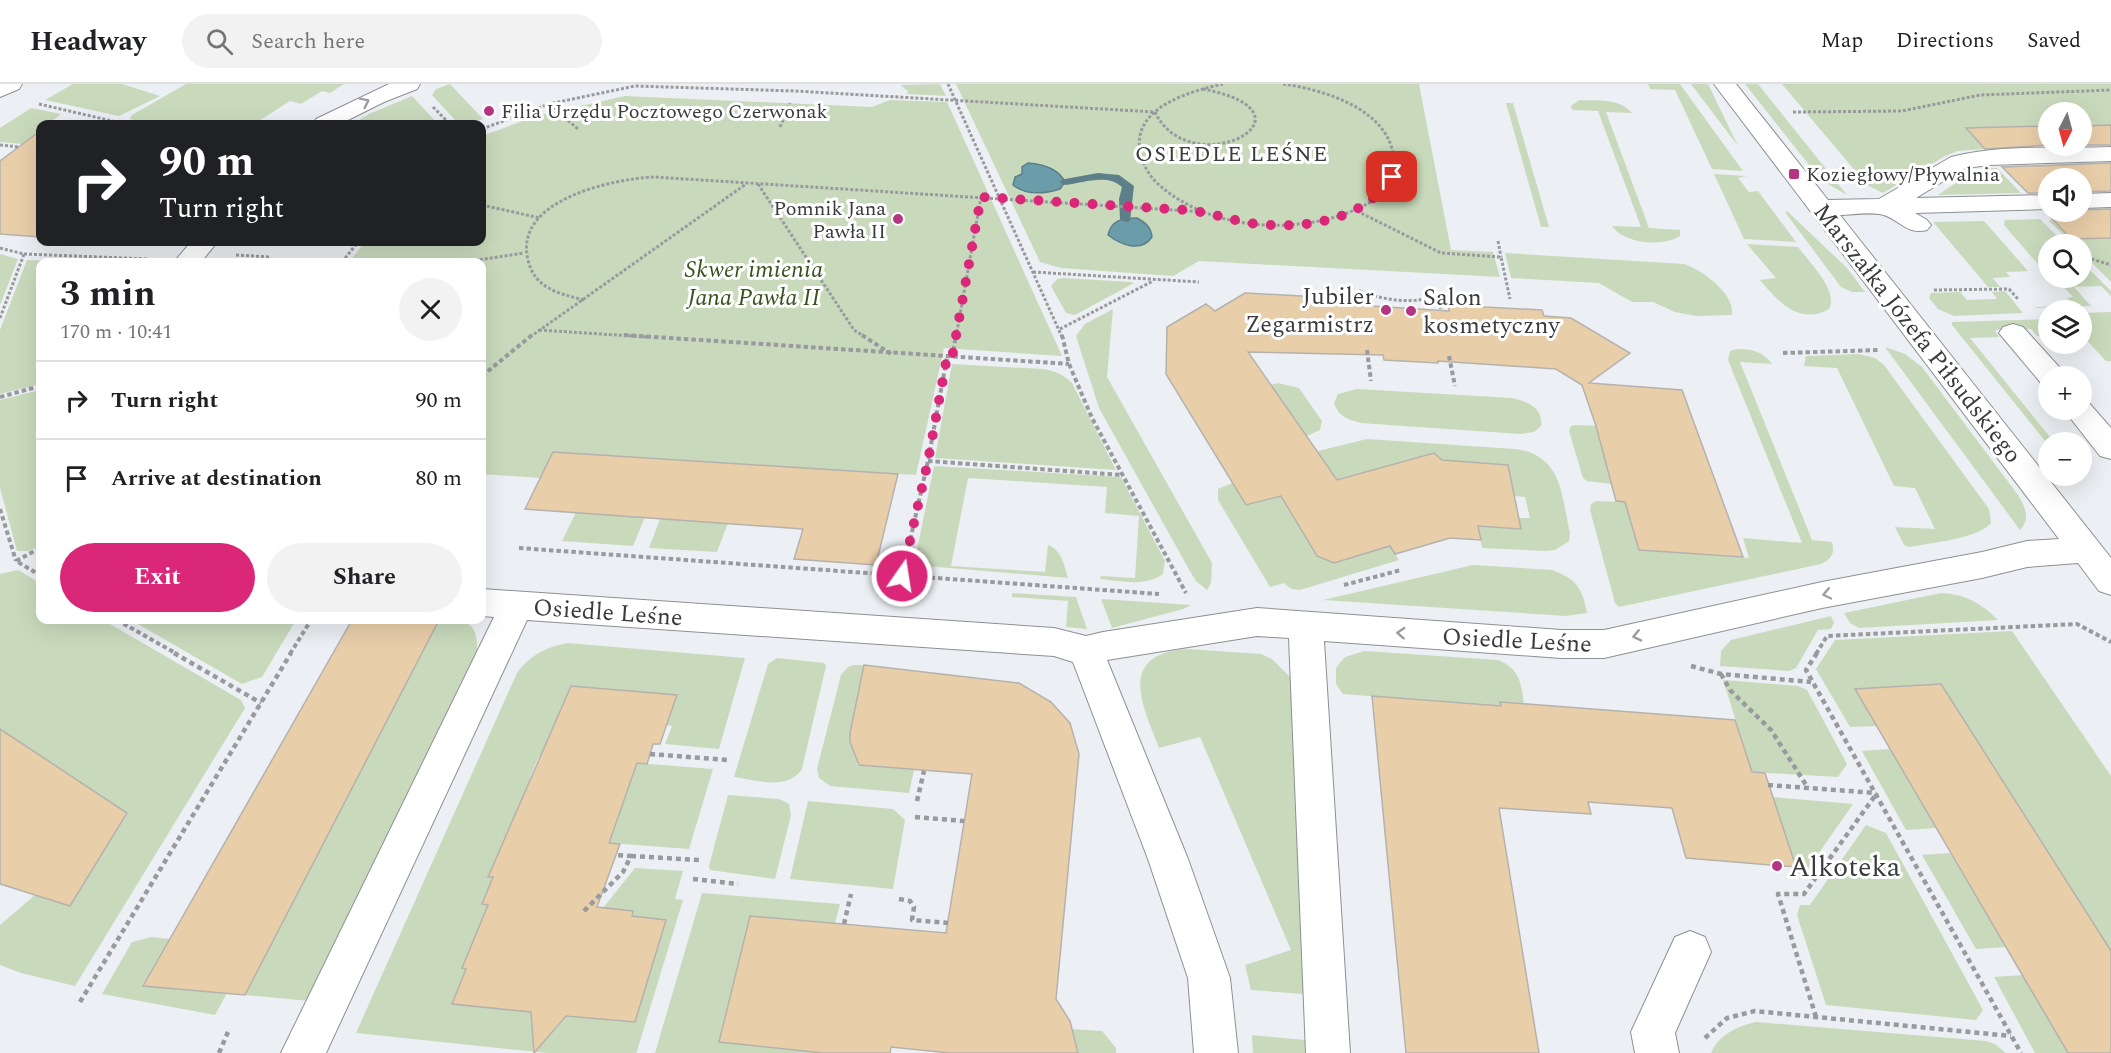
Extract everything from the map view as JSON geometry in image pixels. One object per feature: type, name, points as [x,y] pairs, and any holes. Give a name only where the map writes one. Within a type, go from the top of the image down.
[{"type":"street","points":[[0,90],[11,84]]},
{"type":"street","points":[[332,120],[376,97],[409,84]]},
{"type":"street","name":"Marszałka Józefa Piłsudskiego","points":[[1725,84],[2111,582]]},
{"type":"street","points":[[1885,206],[1959,162],[1990,158],[2111,154]]},
{"type":"street","points":[[2092,201],[2111,200]]},
{"type":"street","points":[[1820,208],[2038,202]]},
{"type":"street","points":[[1885,206],[1918,225]]},
{"type":"street","points":[[2013,333],[2041,366]]},
{"type":"street","points":[[2087,420],[2111,448]]},
{"type":"street","name":"Osiedle Leśne","points":[[303,1053],[499,604],[1053,642],[1086,651],[1103,646],[1257,622],[1561,644],[1604,644],[1884,582],[1983,565],[2027,554],[2086,550]]},
{"type":"street","points":[[1306,627],[1328,1053]]},
{"type":"street","points":[[1086,651],[1168,859],[1209,978],[1216,1053]]},
{"type":"street","points":[[1657,1053],[1653,1032],[1690,952]]},
{"type":"path","points":[[948,84],[1060,329],[1069,364],[1092,418],[1188,596]]},
{"type":"path","points":[[1205,212],[1184,202],[1152,178],[1143,164],[1139,150],[1140,136],[1145,123],[1155,112],[1174,99],[1198,89],[1223,84]]},
{"type":"path","points":[[584,300],[558,293],[534,277],[524,252],[528,235],[540,218],[555,205],[583,190],[627,178],[654,177],[906,195],[1001,198],[1120,206],[1205,212],[1249,223],[1295,225],[1328,220],[1356,211],[1385,190],[1392,177],[1395,164],[1394,151],[1388,137],[1365,114],[1349,104],[1322,92],[1283,84]]},
{"type":"path","points":[[486,128],[549,104],[635,86],[956,100],[1155,112]]},
{"type":"path","points":[[1155,112],[1166,129],[1189,141],[1209,144],[1229,142],[1245,136],[1254,126],[1256,115],[1250,105],[1236,96],[1198,89]]},
{"type":"path","points":[[1792,112],[1902,111],[1980,95],[2111,90]]},
{"type":"path","points":[[32,103],[107,120]]},
{"type":"path","points":[[780,127],[790,103]]},
{"type":"path","points":[[549,104],[578,129]]},
{"type":"path","points":[[0,145],[19,147]]},
{"type":"path","points":[[486,373],[539,330],[746,183]]},
{"type":"path","points":[[758,184],[854,330],[892,354]]},
{"type":"path","points":[[902,576],[950,358],[981,197]]},
{"type":"path","points":[[486,206],[540,218]]},
{"type":"path","points":[[1356,211],[1441,253],[1501,257]]},
{"type":"path","points":[[1498,241],[1510,300]]},
{"type":"path","points":[[345,258],[355,246]]},
{"type":"path","points":[[0,248],[24,254],[192,256]]},
{"type":"path","points":[[486,258],[524,252]]},
{"type":"path","points":[[0,318],[24,254]]},
{"type":"path","points":[[231,255],[271,257]]},
{"type":"path","points":[[2092,259],[2111,265]]},
{"type":"path","points":[[1032,272],[1199,282]]},
{"type":"path","points":[[1060,329],[1154,280]]},
{"type":"path","points":[[1927,290],[2009,289],[2025,307]]},
{"type":"path","points":[[1362,306],[1360,291],[1378,298],[1424,302],[1438,296],[1441,310]]},
{"type":"path","points":[[539,330],[1069,364]]},
{"type":"path","points":[[1368,350],[1371,381]]},
{"type":"path","points":[[1783,353],[1880,350]]},
{"type":"path","points":[[1449,356],[1455,386]]},
{"type":"path","points":[[0,396],[36,387]]},
{"type":"path","points":[[928,461],[1123,475]]},
{"type":"path","points":[[0,509],[16,561],[36,573]]},
{"type":"path","points":[[16,561],[36,550]]},
{"type":"path","points":[[124,624],[261,703]]},
{"type":"path","points":[[80,1002],[309,624]]},
{"type":"path","points":[[2021,1053],[1806,670],[1827,636],[2077,624],[2111,642]]},
{"type":"path","points":[[1689,666],[1720,674],[1812,682]]},
{"type":"path","points":[[1720,674],[1730,690],[1771,730],[1808,788]]},
{"type":"path","points":[[650,754],[728,760]]},
{"type":"path","points":[[917,801],[924,771]]},
{"type":"path","points":[[1768,785],[1877,793]]},
{"type":"path","points":[[1816,1017],[1778,894],[1804,894],[1877,793]]},
{"type":"path","points":[[915,817],[964,821]]},
{"type":"path","points":[[616,855],[699,860]]},
{"type":"path","points":[[584,911],[623,872],[631,856]]},
{"type":"path","points":[[693,879],[738,884]]},
{"type":"path","points":[[844,924],[851,894]]},
{"type":"path","points":[[899,899],[910,901],[914,907],[912,920],[948,923]]},
{"type":"path","points":[[1700,1044],[1714,1025],[1731,1015],[1755,1011],[2012,1036]]},
{"type":"path","points":[[219,1053],[228,1032]]},
{"type":"green space","points":[[73,84],[122,84],[160,96],[119,116],[45,100]]},
{"type":"green space","points":[[186,84],[344,84],[330,93],[322,91],[301,104],[290,101],[260,120],[135,120],[130,119],[132,115]]},
{"type":"green space","points":[[450,84],[483,119],[455,120],[432,95],[436,89]]},
{"type":"green space","points":[[940,84],[946,96],[907,94],[908,91],[900,85]]},
{"type":"green space","points":[[956,84],[1419,84],[1451,250],[1493,252],[1500,277],[1199,261],[1173,276],[1061,268],[1040,262]]},
{"type":"green space","points":[[1648,84],[1680,84],[1743,171],[1712,169],[1675,90],[1650,89]]},
{"type":"green space","points":[[1691,84],[1708,84],[1738,146]]},
{"type":"green space","points":[[1745,84],[1758,84],[1847,195],[1821,180]]},
{"type":"green space","points":[[1782,84],[2111,84],[2111,125],[2092,126],[2092,102],[2038,102],[2038,126],[1966,128],[1974,137],[1978,137],[1985,149],[1958,151],[1945,156],[1883,193],[1867,185]]},
{"type":"green space","points":[[412,96],[434,120],[359,120]]},
{"type":"green space","name":"Skwer imienia Jana Pawła II","points":[[625,96],[872,107],[890,100],[947,102],[1062,356],[944,348],[916,475],[554,452],[540,478],[486,474],[486,258],[352,258],[362,246],[486,246],[486,135],[536,116]]},
{"type":"green space","points":[[1579,100],[1615,103],[1632,113],[1606,112],[1649,228],[1680,230],[1680,236],[1664,242],[1644,242],[1625,237],[1612,226],[1641,227],[1598,111],[1572,110],[1571,106]]},
{"type":"green space","points":[[1506,103],[1513,103],[1549,227],[1541,227]]},
{"type":"green space","points":[[31,108],[61,114],[53,120],[36,120],[36,133],[22,144],[0,142],[0,128]]},
{"type":"green space","points":[[1987,168],[1997,168],[2021,193],[1938,195],[1966,176]]},
{"type":"green space","points":[[1714,174],[1747,176],[1738,178],[1749,192],[1758,191],[1796,242],[1744,239]]},
{"type":"green space","points":[[1787,211],[1847,268],[1865,292],[1852,292],[1841,287],[1785,212]]},
{"type":"green space","points":[[2038,219],[2038,222],[2043,222],[2055,234],[2038,234],[2038,264],[2004,225],[2005,220]]},
{"type":"green space","points":[[1984,221],[2028,271],[2006,272],[2010,277],[1993,278],[2000,287],[1988,287],[1933,222]]},
{"type":"green space","points":[[2050,222],[2068,222],[2111,238],[2111,282],[2092,263],[2092,234],[2063,234]]},
{"type":"green space","points":[[1747,244],[1798,247],[1826,285],[1831,302],[1829,309],[1808,315],[1790,309],[1782,303],[1760,280],[1776,278]]},
{"type":"green space","points":[[1505,253],[1684,264],[1700,271],[1723,291],[1732,307],[1732,315],[1696,316],[1675,312],[1653,302],[1632,302],[1599,283],[1511,278]]},
{"type":"green space","points":[[0,254],[18,259],[0,305]]},
{"type":"green space","points":[[27,260],[36,260],[36,385],[0,394],[0,330]]},
{"type":"green space","points":[[2092,272],[2111,291],[2111,296],[2101,286],[2092,286]]},
{"type":"green space","points":[[1057,279],[1134,283],[1075,315],[1066,313],[1051,286]]},
{"type":"green space","points":[[2065,288],[2075,288],[2086,300],[2069,300],[2067,298],[2073,297]]},
{"type":"green space","points":[[2005,291],[2023,313],[1954,316],[1938,309],[1929,298],[1931,293],[1960,292],[1967,300],[1997,299],[1992,292]]},
{"type":"green space","points":[[1113,309],[1107,377],[1212,563],[1211,583],[1207,590],[1196,581],[1191,573],[1099,408],[1076,336],[1085,324]]},
{"type":"green space","points":[[2111,312],[2111,361],[2106,361],[2092,346],[2092,313]]},
{"type":"green space","points":[[2038,319],[2038,336],[2031,329],[1995,330],[1999,337],[1970,338],[2046,432],[2038,432],[1952,325],[1952,322]]},
{"type":"green space","points":[[1885,347],[1905,354],[1922,367],[2018,495],[2025,508],[2026,517],[2020,530]]},
{"type":"green space","points":[[1737,349],[1756,352],[1765,356],[1772,364],[1740,362],[1812,540],[1832,542],[1832,555],[1821,564],[1619,607],[1615,603],[1590,510],[1591,504],[1596,501],[1625,502],[1639,550],[1711,551],[1712,555],[1749,558],[1743,538],[1802,543],[1728,360],[1730,351]]},
{"type":"green space","points":[[1858,354],[1875,358],[1884,365],[1989,509],[1991,523],[1985,528],[1953,540],[1909,547],[1904,545],[1895,527],[1935,529],[1915,488],[1894,486],[1837,368],[1804,366],[1806,356]]},
{"type":"green space","points":[[952,364],[1043,369],[1062,375],[1072,383],[1116,470],[935,458]]},
{"type":"green space","points":[[1278,383],[1299,388],[1322,421],[1320,430],[1300,439],[1264,387]]},
{"type":"green space","points":[[1357,389],[1512,398],[1533,406],[1540,414],[1541,426],[1534,432],[1520,434],[1361,423],[1344,417],[1334,403],[1338,394]]},
{"type":"green space","points":[[36,391],[36,547],[29,551],[17,551],[0,488],[0,400]]},
{"type":"green space","points":[[1571,426],[1603,426],[1620,485],[1587,481],[1583,478],[1569,431]]},
{"type":"green space","points":[[1367,439],[1515,449],[1543,459],[1551,468],[1561,491],[1570,533],[1569,541],[1555,550],[1545,551],[1482,548],[1478,526],[1521,529],[1519,518],[1530,518],[1525,497],[1514,496],[1508,465],[1442,460],[1434,453],[1326,483],[1306,454]]},
{"type":"green space","points":[[934,466],[1121,477],[1165,561],[1163,574],[1141,582],[1101,579],[1100,576],[1135,578],[1139,516],[1105,513],[1107,487],[968,478],[951,566],[1045,572],[1048,545],[1059,554],[1068,578],[914,565]]},
{"type":"green space","points":[[1232,483],[1246,505],[1299,491],[1334,563],[1390,546],[1399,560],[1300,590],[1291,589],[1284,583],[1270,587],[1218,500],[1218,489]]},
{"type":"green space","points":[[576,512],[645,517],[633,546],[562,541]]},
{"type":"green space","points":[[660,519],[728,523],[717,552],[649,548]]},
{"type":"green space","points":[[1473,565],[1552,570],[1560,573],[1577,586],[1583,597],[1587,613],[1566,616],[1323,600]]},
{"type":"green space","points":[[18,570],[36,581],[36,624],[110,624],[241,700],[245,708],[75,986],[21,973],[0,965],[0,925],[35,895],[70,906],[127,813],[0,729],[0,574]]},
{"type":"green space","points":[[1012,593],[1076,597],[1087,629],[1066,627],[1068,601],[1012,597]]},
{"type":"green space","points":[[1941,593],[1972,600],[1998,620],[1859,628],[1850,623],[1844,613]]},
{"type":"green space","points":[[1101,599],[1191,605],[1112,628]]},
{"type":"green space","points":[[1831,616],[1834,623],[1831,629],[1818,630],[1796,668],[1789,671],[1720,666],[1721,651],[1731,640]]},
{"type":"green space","points":[[138,624],[294,624],[262,677],[242,684]]},
{"type":"green space","points":[[437,624],[468,624],[475,633],[477,651],[309,1001],[245,995]]},
{"type":"green space","points":[[2012,631],[2111,776],[2111,951],[1941,684],[1856,689],[1877,726],[1850,727],[1816,669],[1835,640]]},
{"type":"green space","points":[[568,643],[745,658],[719,749],[665,744],[672,726],[666,725],[677,695],[571,686],[542,756],[539,756],[530,777],[534,778],[507,843],[503,843],[488,876],[493,877],[482,904],[497,906],[480,948],[470,948],[462,968],[466,969],[452,1004],[531,1012],[532,1027],[554,1030],[566,1016],[634,1022],[666,920],[632,916],[633,911],[603,908],[635,868],[683,871],[675,899],[683,900],[636,1053],[547,1053],[356,1033],[516,675],[538,653]]},
{"type":"green space","points":[[1186,649],[1261,654],[1272,659],[1292,679],[1310,1053],[1253,1053],[1252,1035],[1305,1040],[1303,994],[1251,990],[1245,965],[1291,950],[1200,737],[1159,748],[1142,700],[1140,685],[1142,672],[1150,661],[1164,653]]},
{"type":"green space","points":[[1364,651],[1498,660],[1515,672],[1520,683],[1524,704],[1500,702],[1501,706],[1343,694],[1336,684],[1336,668],[1345,657]]},
{"type":"green space","points":[[777,658],[824,663],[826,666],[802,769],[796,776],[780,782],[761,782],[734,777],[768,664]]},
{"type":"green space","points":[[853,665],[864,665],[850,733],[857,765],[914,770],[909,793],[830,786],[819,778],[817,769],[841,675]]},
{"type":"green space","points":[[1723,680],[1798,686],[1807,690],[1847,764],[1838,777],[1752,772]]},
{"type":"green space","points":[[1890,749],[1936,828],[1906,830],[1862,751]]},
{"type":"green space","points":[[637,763],[713,769],[689,849],[609,843]]},
{"type":"green space","points":[[728,795],[779,799],[789,804],[791,815],[775,879],[710,870],[709,866]]},
{"type":"green space","points":[[1773,797],[1853,804],[1800,880]]},
{"type":"green space","points":[[808,801],[893,809],[905,820],[893,889],[790,879]]},
{"type":"green space","points":[[1866,825],[1886,833],[1983,1010],[1976,1020],[1826,1005],[1797,915],[1800,905],[1810,905]]},
{"type":"green space","points":[[1950,853],[2006,947],[1976,949],[1922,855]]},
{"type":"green space","points":[[702,893],[840,904],[835,923],[750,916],[719,1042],[823,1053],[655,1053]]},
{"type":"green space","points":[[152,937],[170,939],[143,986],[227,993],[215,1015],[102,994],[132,942]]},
{"type":"green space","points":[[2022,975],[2068,1053],[2035,1053],[1994,977]]},
{"type":"green space","points":[[1756,1022],[1986,1041],[1995,1044],[2006,1053],[1711,1053],[1718,1041],[1729,1032]]},
{"type":"green space","points":[[1072,1029],[1102,1031],[1116,1048],[1116,1053],[1072,1053]]},
{"type":"water","points":[[1028,163],[1050,168],[1058,173],[1065,182],[1060,189],[1048,192],[1036,193],[1018,189],[1013,185],[1015,177],[1022,174],[1022,167]]},
{"type":"water","points":[[1137,218],[1149,228],[1152,237],[1142,245],[1131,246],[1108,235],[1115,223]]},
{"type":"building","points":[[2111,125],[2111,145],[2092,145],[2092,126]]},
{"type":"building","points":[[2038,126],[2038,146],[1985,149],[1966,128]]},
{"type":"building","points":[[36,134],[36,237],[0,234],[0,161]]},
{"type":"building","points":[[2111,163],[2111,191],[2092,192],[2092,168],[2038,168],[2038,193],[2028,193],[2002,167]]},
{"type":"building","points":[[2111,209],[2111,238],[2092,238],[2092,234],[2066,234],[2055,222],[2092,222],[2092,210]]},
{"type":"building","points":[[1245,293],[1355,299],[1356,305],[1449,311],[1448,305],[1542,310],[1544,316],[1571,318],[1630,353],[1589,383],[1682,390],[1743,557],[1639,550],[1625,502],[1616,501],[1596,426],[1582,385],[1556,369],[1438,361],[1438,363],[1384,360],[1383,355],[1248,352],[1337,480],[1434,453],[1442,460],[1508,465],[1521,529],[1478,526],[1481,540],[1450,538],[1395,554],[1390,546],[1334,563],[1317,556],[1281,496],[1246,505],[1166,374],[1167,327],[1206,304],[1215,311]]},
{"type":"building","points":[[553,452],[898,474],[876,565],[794,559],[803,529],[525,509]]},
{"type":"building","points":[[350,624],[437,624],[245,995],[143,986]]},
{"type":"building","points":[[864,665],[1019,683],[1051,702],[1070,723],[1079,754],[1056,999],[1070,1021],[1078,1053],[950,1053],[891,1047],[890,1053],[823,1053],[719,1042],[750,916],[946,933],[972,774],[859,765],[850,742],[850,733]]},
{"type":"building","points":[[1941,684],[2111,951],[2111,1053],[2068,1053],[1855,689]]},
{"type":"building","points":[[571,686],[677,695],[660,744],[653,744],[647,764],[637,763],[609,843],[620,844],[597,907],[633,911],[632,916],[666,920],[635,1022],[566,1016],[534,1053],[531,1012],[452,1004],[466,969],[462,968],[488,905],[482,904],[493,877],[488,877]]},
{"type":"building","points":[[1372,696],[1501,706],[1500,702],[1735,720],[1752,772],[1765,773],[1796,867],[1686,858],[1672,808],[1588,802],[1591,814],[1499,808],[1539,1053],[1406,1053]]},
{"type":"building","points":[[0,729],[127,813],[70,906],[0,884]]},
{"type":"waterway","points":[[1065,182],[1098,176],[1107,176],[1122,181],[1128,186],[1125,199],[1126,219]]},
{"type":"place","name":"Filia Urzędu Pocztowego Czerwonak","points":[[489,111]]},
{"type":"place","name":"Koziegłowy/Pływalnia","points":[[1794,174]]},
{"type":"place","name":"Pomnik Jana Pawła II","points":[[898,219]]},
{"type":"place","name":"Jubiler Zegarmistrz","points":[[1386,310]]},
{"type":"place","name":"Salon kosmetyczny","points":[[1411,311]]},
{"type":"place","name":"Alkoteka","points":[[1777,866]]},
{"type":"district","name":"OSIEDLE LEŚNE","points":[[1232,153]]},
{"type":"route","points":[[902,576],[928,461],[947,357],[952,358],[981,197],[1205,212],[1249,223],[1295,225],[1317,222],[1356,211],[1385,190],[1392,177]]}]
